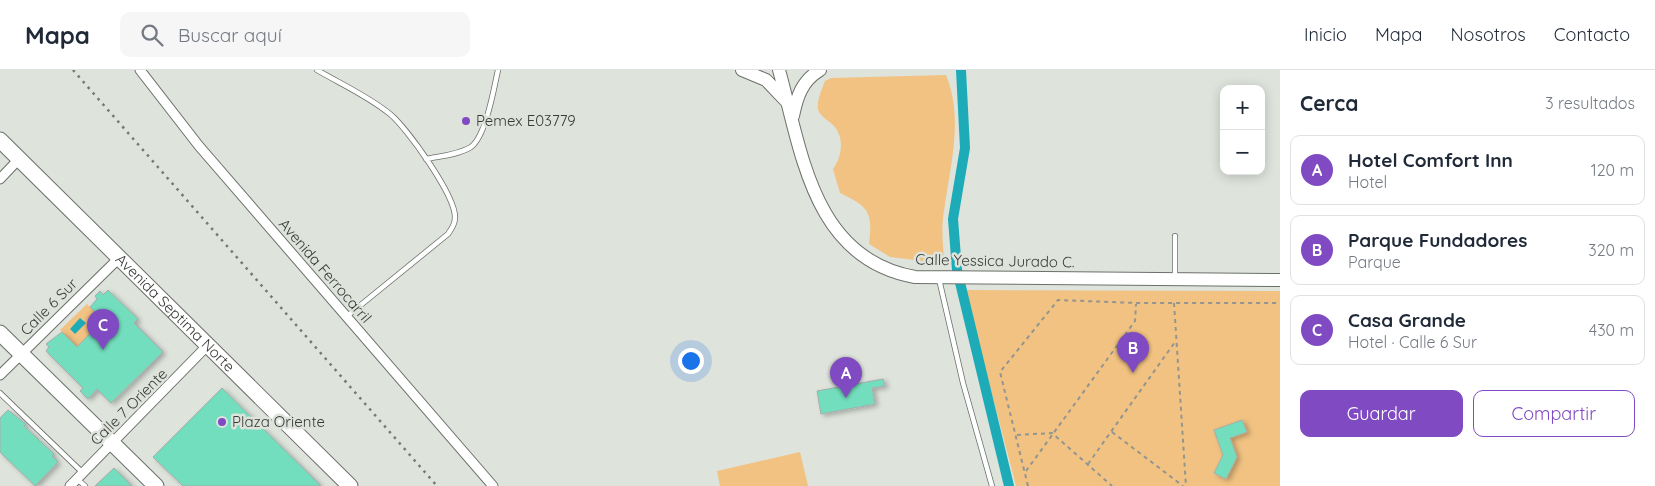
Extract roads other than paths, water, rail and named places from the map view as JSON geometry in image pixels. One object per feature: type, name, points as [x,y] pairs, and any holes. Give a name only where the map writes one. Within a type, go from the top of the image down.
[{"type":"main road","points":[[742,70],[766,80],[788,104]]},
{"type":"main road","name":"Calle Yessica Jurado C.","points":[[779,70],[818,200],[827,218],[839,235],[865,260],[880,268],[915,277],[938,278],[1280,280]]},
{"type":"main road","points":[[792,118],[804,83],[820,70]]},
{"type":"main road","name":"Avenida Septima Norte","points":[[0,140],[350,486]]},
{"type":"main road","points":[[0,333],[111,444],[156,486]]},
{"type":"street","name":"Avenida Ferrocarril","points":[[140,70],[199,146],[493,486]]},
{"type":"street","points":[[0,179],[19,159]]},
{"type":"street","name":"Calle 6 Sur","points":[[0,375],[119,258]]},
{"type":"street","name":"Calle 7 Oriente","points":[[70,486],[207,346]]},
{"type":"lane","points":[[317,70],[390,114],[400,124],[426,159],[454,209],[454,225],[448,234],[346,317]]},
{"type":"lane","points":[[426,159],[459,152],[476,142],[485,118],[498,70]]},
{"type":"lane","points":[[1175,236],[1175,280]]},
{"type":"lane","points":[[938,278],[963,383],[992,486]]},
{"type":"lane","points":[[0,393],[80,476],[85,486]]},
{"type":"water","points":[[80,318],[86,323],[75,334],[70,329]]},
{"type":"waterway","points":[[961,70],[965,148],[953,219],[957,270],[1009,486]]},
{"type":"railway","points":[[73,70],[437,486]]},
{"type":"place","name":"Pemex E03779","points":[[466,121]]},
{"type":"place","name":"Casa Grande","points":[[103,350]]},
{"type":"place","name":"Parque Fundadores","points":[[1133,373]]},
{"type":"place","name":"Hotel Comfort Inn","points":[[846,398]]},
{"type":"place","name":"Plaza Oriente","points":[[222,422]]}]
